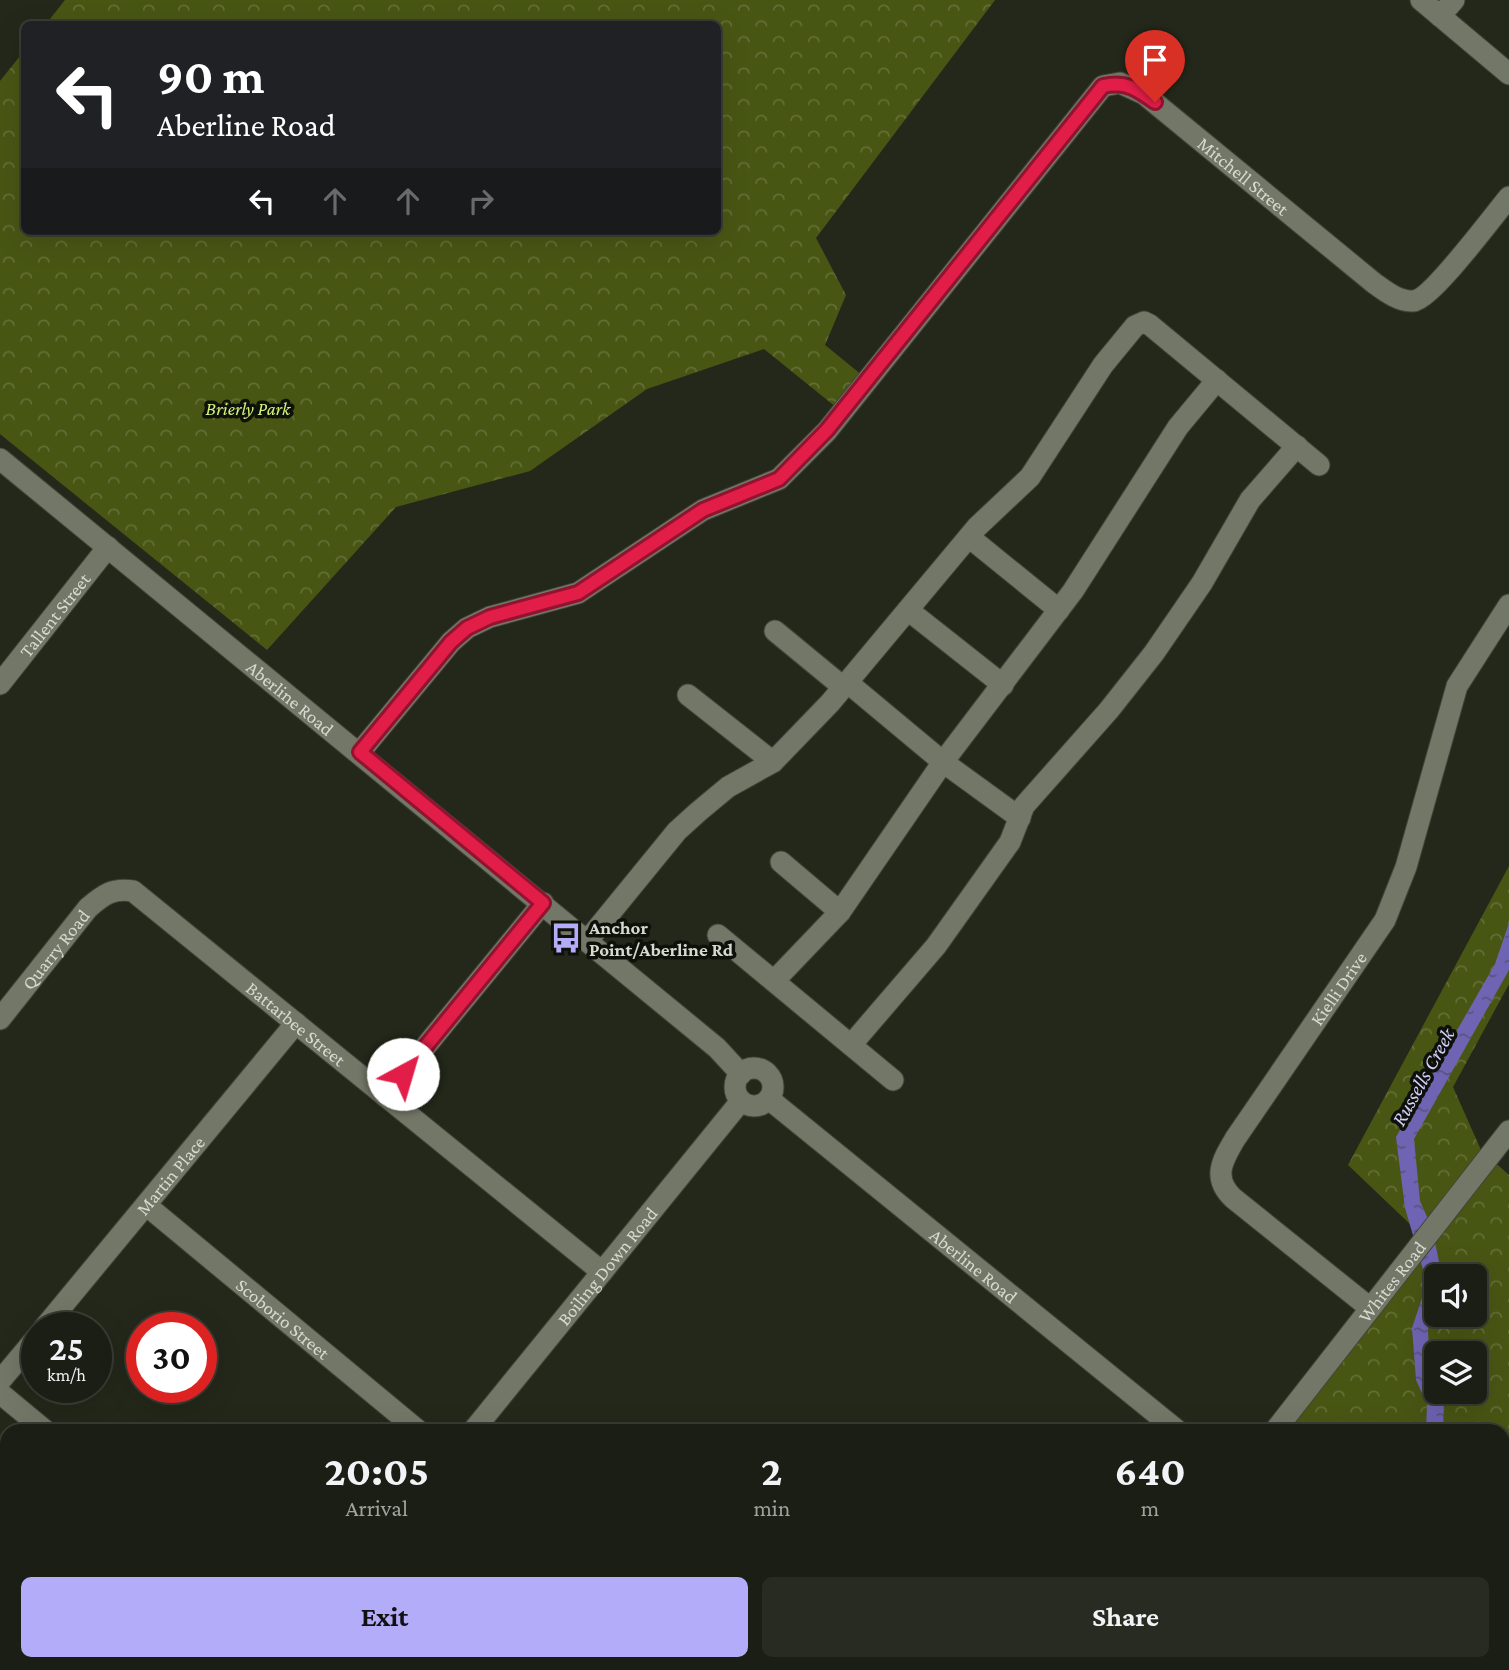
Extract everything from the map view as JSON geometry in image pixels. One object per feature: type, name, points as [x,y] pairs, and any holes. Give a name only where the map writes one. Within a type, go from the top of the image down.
[{"type":"street","points":[[1421,0],[1447,8],[1509,74]]},
{"type":"street","name":"Mitchell Street","points":[[360,752],[451,642],[467,628],[490,617],[578,593],[703,510],[761,489],[795,465],[827,430],[1103,86],[1121,83],[1132,85],[1384,291],[1402,299],[1414,301],[1423,298],[1438,284],[1509,197]]},
{"type":"street","points":[[588,940],[677,831],[728,787],[773,762],[845,685],[969,537],[1030,477],[1103,365],[1135,326],[1144,322],[1150,325],[1319,465]]},
{"type":"street","points":[[775,981],[840,912],[943,762],[1059,610],[1178,427],[1217,380]]},
{"type":"street","points":[[851,1045],[936,946],[1010,842],[1032,795],[1109,710],[1154,653],[1202,583],[1244,509],[1297,446]]},
{"type":"street","name":"Aberline Road","points":[[0,458],[588,940],[717,1048],[741,1074]]},
{"type":"street","points":[[969,537],[1059,610]]},
{"type":"street","name":"Tallent Street","points":[[0,684],[108,547]]},
{"type":"street","name":"Kielli Drive","points":[[1370,1308],[1233,1198],[1222,1188],[1219,1171],[1235,1139],[1385,919],[1406,867],[1457,686],[1509,605]]},
{"type":"street","points":[[908,610],[1003,685]]},
{"type":"street","points":[[775,631],[943,762],[1020,818]]},
{"type":"street","points":[[688,695],[773,762]]},
{"type":"street","points":[[781,862],[840,912]]},
{"type":"street","name":"Quarry Road","points":[[0,1019],[88,908],[104,894],[117,888]]},
{"type":"street","name":"Battarbee Street","points":[[117,888],[133,891],[603,1272]]},
{"type":"street","points":[[386,1096],[543,903]]},
{"type":"street","points":[[718,935],[893,1080]]},
{"type":"street","name":"Martin Place","points":[[57,1312],[296,1023]]},
{"type":"street","points":[[752,1069],[764,1071],[772,1081],[769,1099],[758,1106],[741,1101],[735,1091],[741,1074],[752,1069]]},
{"type":"street","name":"Aberline Road","points":[[769,1099],[1169,1424]]},
{"type":"street","name":"Boiling Down Road","points":[[479,1424],[741,1101]]},
{"type":"street","name":"Whites Road","points":[[1280,1424],[1509,1131]]},
{"type":"street","name":"Scoborio Street","points":[[146,1205],[410,1424]]},
{"type":"street","points":[[0,1381],[21,1356]]},
{"type":"street","points":[[0,1393],[37,1424]]},
{"type":"green space","name":"Brierly Park","points":[[65,0],[995,0],[816,238],[846,295],[825,345],[868,380],[842,412],[764,349],[647,389],[530,471],[396,507],[267,650],[0,434],[0,81],[21,55],[21,235],[721,235],[721,21],[48,21]]},
{"type":"green space","points":[[1509,866],[1509,984],[1453,1087],[1481,1150],[1509,1175],[1509,1424],[1292,1424],[1432,1245],[1348,1165]]},
{"type":"water","points":[[1509,923],[1509,970],[1414,1139],[1420,1201],[1432,1228],[1440,1264],[1424,1264],[1424,1273],[1405,1208],[1396,1137],[1495,964]]},
{"type":"water","points":[[1424,1292],[1424,1327],[1429,1327],[1429,1341],[1424,1341],[1424,1397],[1416,1380],[1412,1328]]},
{"type":"water","points":[[1427,1404],[1444,1404],[1443,1424],[1426,1424]]},
{"type":"place","name":"Anchor Point/Aberline Rd","points":[[566,938]]},
{"type":"route","points":[[403,1074],[543,903],[360,752],[451,642],[467,628],[490,617],[578,593],[703,510],[726,499],[761,489],[779,479],[827,430],[1103,86],[1121,83],[1132,85],[1155,102]]},
{"type":"water label","name":"Russells Creek","points":[[1423,1077]]}]
